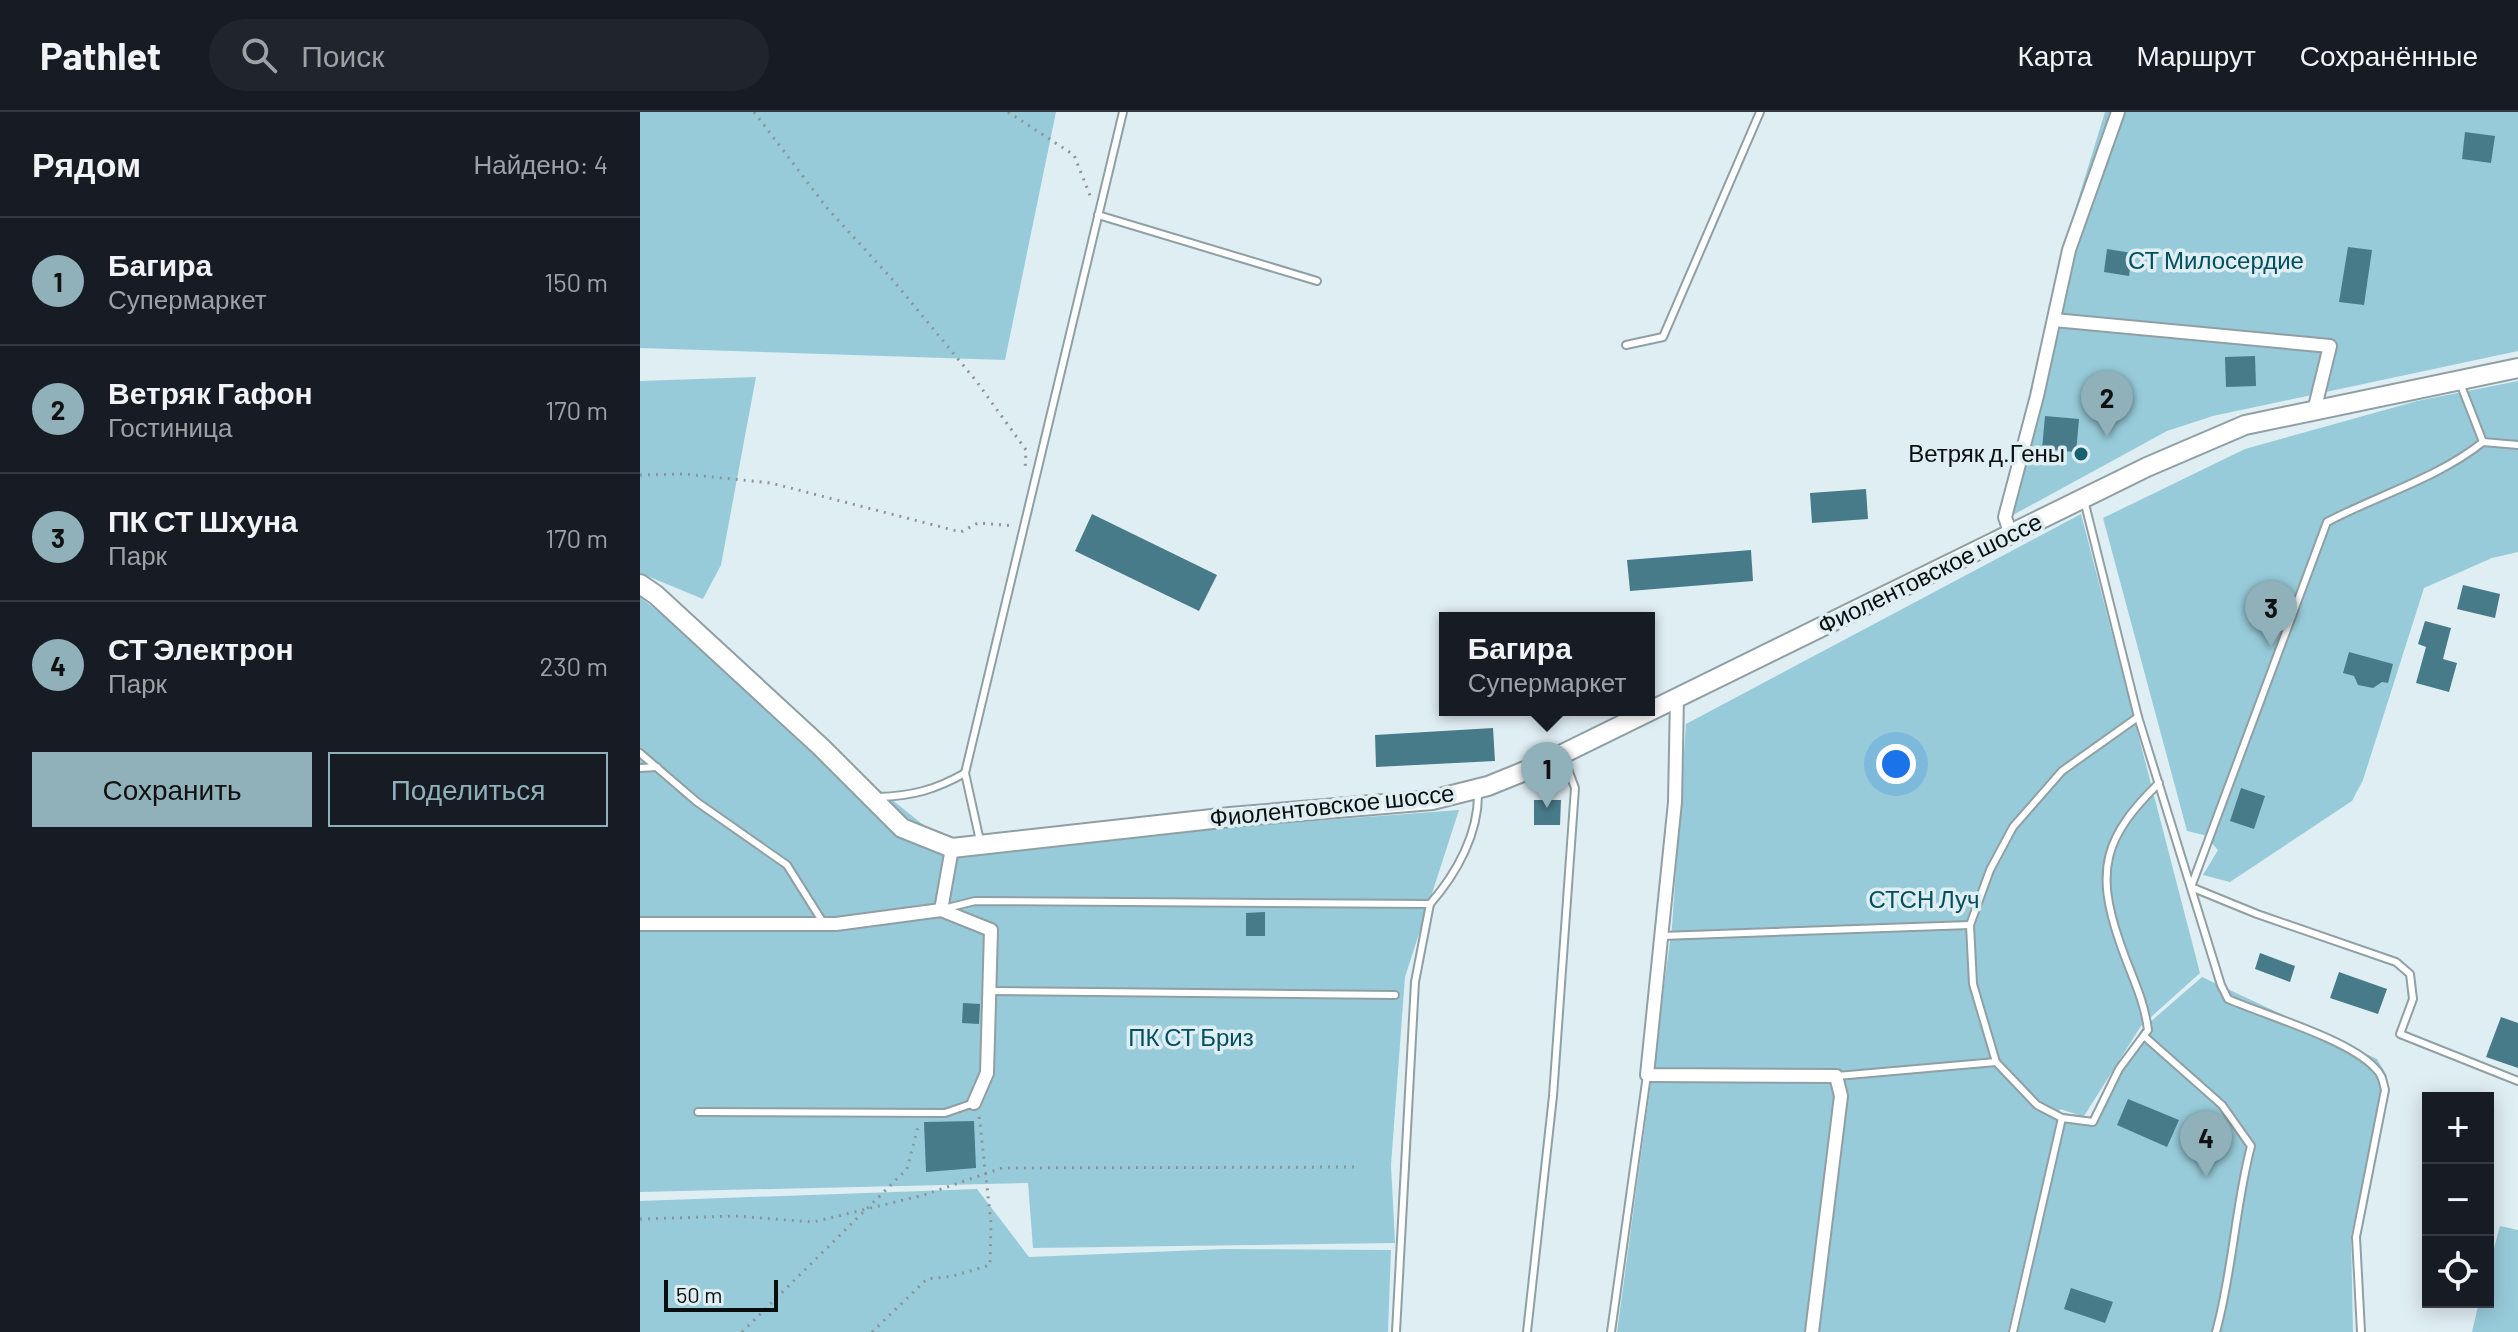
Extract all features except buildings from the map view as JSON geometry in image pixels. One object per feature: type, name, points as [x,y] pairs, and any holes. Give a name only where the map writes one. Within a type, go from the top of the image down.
[{"type":"main road","name":"Фиолентовское шоссе","points":[[1655,708],[2147,467],[2245,425],[2518,368]]},
{"type":"main road","name":"Фиолентовское шоссе","points":[[640,584],[656,595],[821,747],[902,828],[952,848],[1230,817],[1432,800],[1477,789],[1562,754],[1639,716]]},
{"type":"street","points":[[2011,535],[2005,517],[2069,250],[2118,112]]},
{"type":"street","points":[[2054,320],[2330,346],[2314,411]]},
{"type":"street","points":[[1677,697],[1675,802],[1647,1075],[1836,1076],[1841,1096],[1812,1332]]},
{"type":"street","points":[[941,910],[952,848]]},
{"type":"street","points":[[640,924],[824,924],[941,910],[991,930],[987,1073],[974,1103]]},
{"type":"lane","points":[[981,844],[965,773],[1123,112]]},
{"type":"lane","points":[[1626,345],[1663,337],[1760,112]]},
{"type":"lane","points":[[1098,215],[1317,281]]},
{"type":"lane","points":[[2458,380],[2483,442]]},
{"type":"lane","points":[[2191,887],[2327,522],[2365,501],[2459,461],[2483,442],[2518,445]]},
{"type":"lane","points":[[2084,500],[2138,717],[2221,985],[2228,999],[2347,1049],[2374,1066],[2382,1077],[2385,1090],[2356,1237],[2361,1332]]},
{"type":"lane","points":[[2138,717],[2062,771],[2013,827],[1990,870],[1970,925],[1973,984],[1996,1062],[2037,1105],[2062,1118],[2093,1122],[2119,1069],[2148,1030],[2145,1006],[2119,940],[2105,882],[2106,858],[2128,814],[2159,783]]},
{"type":"lane","points":[[640,753],[697,802],[787,865],[824,924]]},
{"type":"lane","points":[[1527,1332],[1553,1096],[1575,788],[1562,754]]},
{"type":"lane","points":[[640,768],[657,767]]},
{"type":"lane","points":[[868,797],[911,796],[938,789],[965,773]]},
{"type":"lane","points":[[1396,1332],[1415,982],[1430,904],[1450,881],[1467,845],[1478,812],[1477,789]]},
{"type":"lane","points":[[2191,887],[2257,914],[2396,962],[2410,974],[2413,999],[2400,1034],[2518,1081]]},
{"type":"lane","points":[[941,910],[975,901],[1430,904]]},
{"type":"lane","points":[[1661,937],[1970,925]]},
{"type":"lane","points":[[989,991],[1038,989],[1207,995],[1395,995]]},
{"type":"lane","points":[[2144,1036],[2222,1105],[2251,1146],[2239,1191],[2235,1246],[2216,1332]]},
{"type":"lane","points":[[1836,1076],[1996,1062]]},
{"type":"lane","points":[[1611,1332],[1647,1075]]},
{"type":"lane","points":[[698,1112],[922,1113],[960,1111],[974,1103]]},
{"type":"lane","points":[[2013,1332],[2062,1118]]},
{"type":"path","points":[[754,112],[827,208],[892,279],[977,382],[1026,450],[1025,481]]},
{"type":"path","points":[[1008,112],[1074,155],[1098,215]]},
{"type":"path","points":[[640,475],[684,474],[771,483],[961,532],[978,523],[1023,527]]},
{"type":"path","points":[[872,1332],[927,1279],[990,1265],[991,1223],[981,1120],[974,1103]]},
{"type":"path","points":[[742,1332],[907,1169],[922,1113]]},
{"type":"path","points":[[640,1219],[735,1216],[813,1222],[924,1195],[1002,1168],[1357,1167]]},
{"type":"green space","points":[[640,112],[1056,112],[1005,360],[640,348]]},
{"type":"green space","name":"СТ Милосердие","points":[[2105,112],[2518,112],[2518,351],[2213,416],[2167,431],[2002,521],[2065,242]]},
{"type":"green space","points":[[756,377],[721,565],[703,599],[640,573],[640,381]]},
{"type":"green space","points":[[2518,381],[2518,552],[2492,558],[2424,588],[2363,780],[2352,801],[2230,882],[2203,875],[2218,850],[2204,835],[2187,831],[2103,518],[2245,449],[2417,401]]},
{"type":"green space","name":"СТСН Луч","points":[[2081,514],[2200,973],[2141,1026],[2084,1116],[2090,1117],[2141,1030],[2202,977],[2377,1059],[2387,1076],[2351,1236],[2353,1332],[2010,1332],[2063,1113],[2079,1115],[2060,1109],[2008,1332],[1617,1332],[1672,927],[1686,724]]},
{"type":"green space","name":"ПК СТ Бриз","points":[[640,597],[952,848],[1459,810],[1405,977],[1391,1165],[1395,1243],[1033,1248],[1028,1183],[640,1192]]},
{"type":"green space","points":[[977,1189],[1029,1257],[1225,1249],[1391,1250],[1388,1332],[640,1332],[640,1201]]},
{"type":"green space","points":[[2500,1226],[2518,1230],[2518,1332],[2472,1332],[2478,1308],[2494,1308],[2494,1248]]},
{"type":"place","name":"Ветряк Гафон","points":[[2107,437]]},
{"type":"place","name":"Ветряк д.Гены","points":[[2081,454]]},
{"type":"place","name":"ПК СТ Шхуна","points":[[2271,647]]},
{"type":"place","name":"Багира","points":[[1547,808]]},
{"type":"place","name":"СТ Электрон","points":[[2206,1177]]}]
